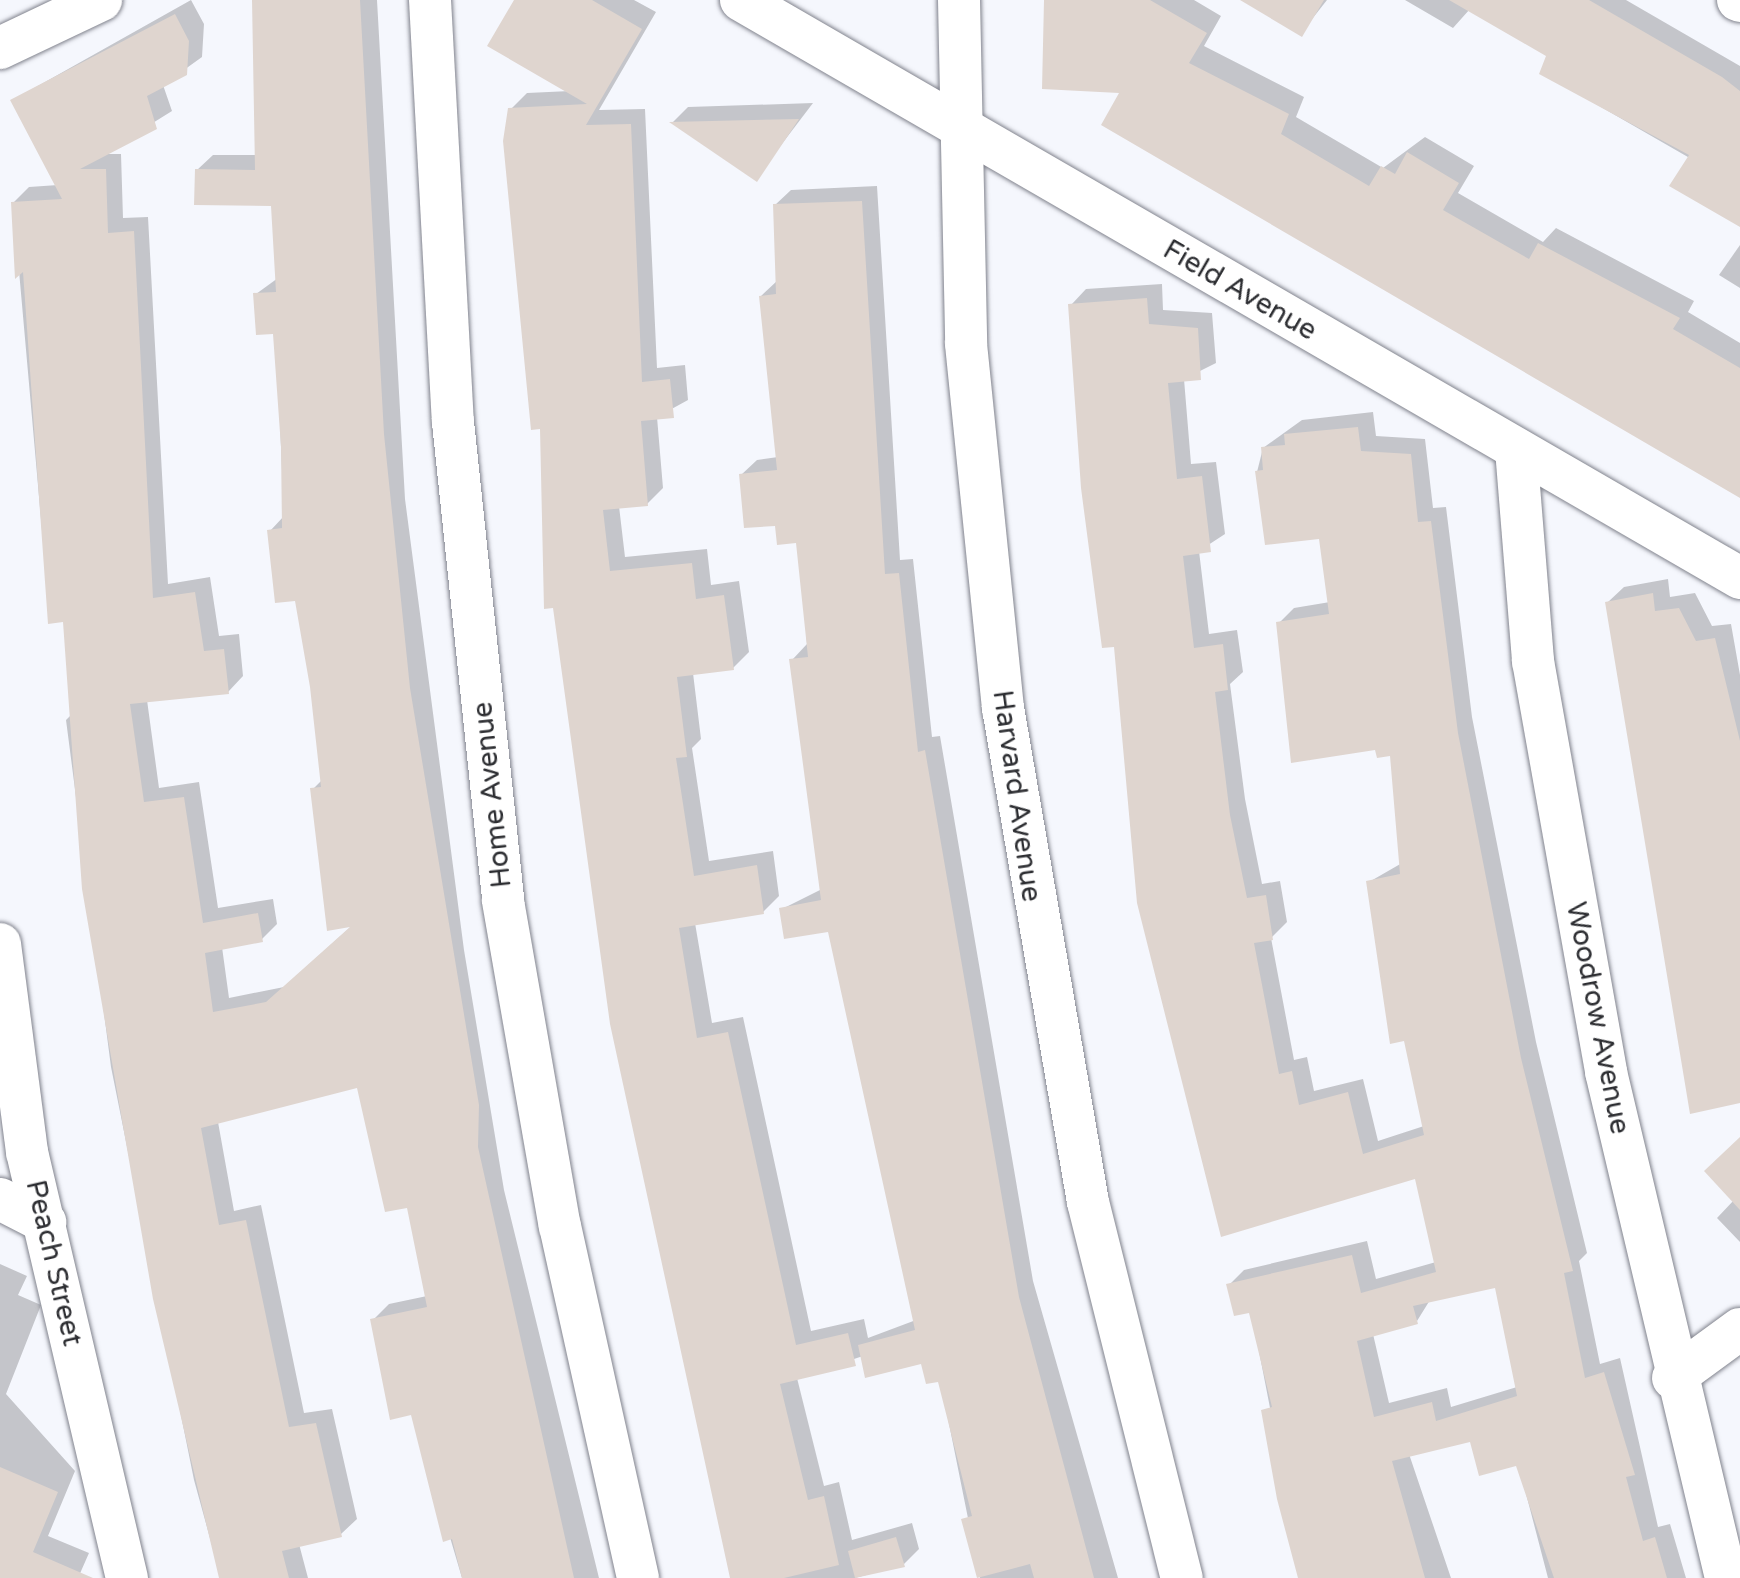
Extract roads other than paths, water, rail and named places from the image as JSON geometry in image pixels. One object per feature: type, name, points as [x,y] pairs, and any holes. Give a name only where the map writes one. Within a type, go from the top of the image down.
[{"type":"street","points":[[0,48],[101,0]]},
{"type":"street","name":"Home Avenue","points":[[430,0],[453,422],[503,901],[560,1226],[638,1578]]},
{"type":"street","name":"Field Avenue","points":[[740,0],[1740,578]]},
{"type":"street","name":"Harvard Avenue","points":[[959,0],[956,127],[972,401],[1037,936],[1088,1202],[1182,1578]]},
{"type":"street","name":"Woodrow Avenue","points":[[1516,449],[1533,661],[1606,1072],[1672,1378],[1726,1578]]},
{"type":"street","name":"Peach Street","points":[[0,944],[46,1222],[127,1578]]},
{"type":"street","points":[[0,1199],[46,1222]]},
{"type":"street","points":[[1672,1378],[1740,1328]]}]
